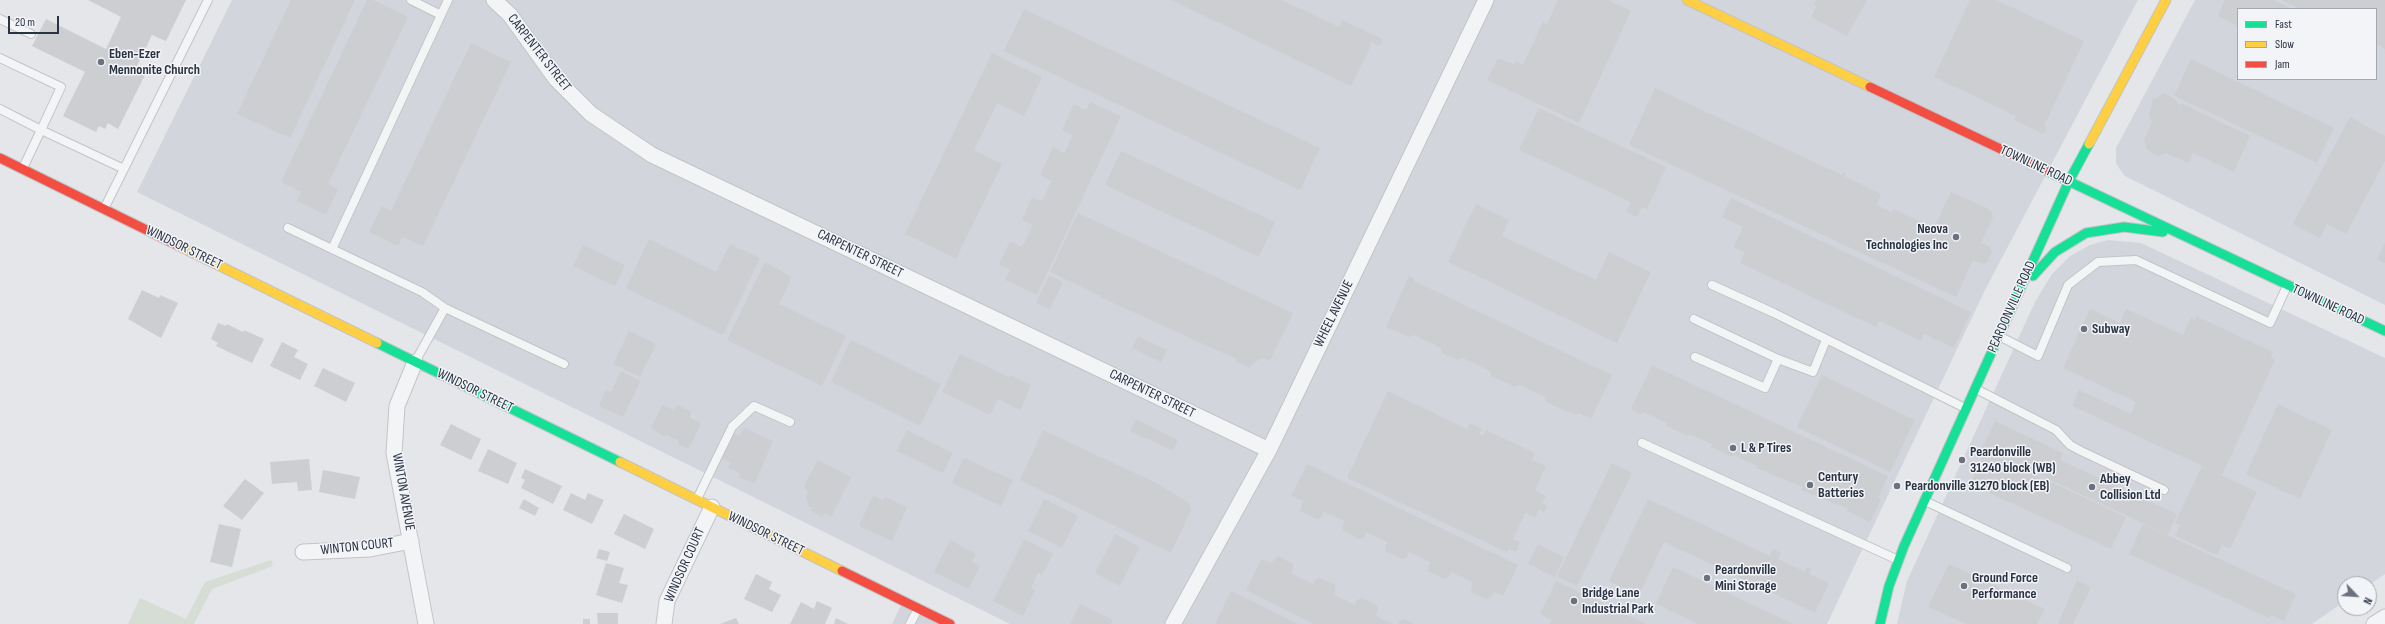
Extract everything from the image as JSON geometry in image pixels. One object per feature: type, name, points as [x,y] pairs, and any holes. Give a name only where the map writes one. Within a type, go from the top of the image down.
[{"type":"street","name":"CARPENTER STREET","points":[[494,0],[510,14],[556,79],[592,114],[652,155],[1269,450]]},
{"type":"street","name":"WHEEL AVENUE","points":[[1173,624],[1269,450],[1486,0]]},
{"type":"street","name":"TOWNLINE ROAD","points":[[1687,0],[2179,233],[2287,286],[2385,331]]},
{"type":"street","name":"PEARDONVILLE ROAD","points":[[1880,624],[1889,586],[1898,560],[2069,181],[2166,0]]},
{"type":"street","name":"WINDSOR STREET","points":[[0,158],[950,624]]},
{"type":"street","points":[[2020,290],[2055,252],[2086,233],[2124,227],[2179,233]]},
{"type":"street","name":"WINTON AVENUE","points":[[415,362],[397,406],[394,453],[412,541],[426,624]]},
{"type":"street","name":"WINDSOR COURT","points":[[664,624],[667,601],[712,507]]},
{"type":"street","name":"WINTON COURT","points":[[303,552],[370,549],[412,541]]},
{"type":"street","points":[[1873,612],[1889,586]]},
{"type":"street","points":[[2374,624],[2385,617]]},
{"type":"lane","points":[[104,209],[208,0]]},
{"type":"lane","points":[[411,0],[441,15]]},
{"type":"lane","points":[[332,250],[448,0]]},
{"type":"lane","points":[[0,19],[31,34]]},
{"type":"lane","points":[[0,58],[61,87],[23,169]]},
{"type":"lane","points":[[0,109],[124,169]]},
{"type":"lane","points":[[288,228],[422,292],[445,308],[564,364]]},
{"type":"lane","points":[[1999,336],[2038,356],[2068,285],[2098,262],[2136,260],[2270,323],[2287,286]]},
{"type":"lane","points":[[1712,285],[1774,313],[1966,408]]},
{"type":"lane","points":[[415,362],[445,308]]},
{"type":"lane","points":[[1694,319],[1778,360],[1813,372],[1826,340]]},
{"type":"lane","points":[[1695,357],[1765,388],[1778,360]]},
{"type":"lane","points":[[1975,389],[2056,430],[2070,445],[2081,451],[2164,490]]},
{"type":"lane","points":[[696,500],[732,427],[754,406],[790,422]]},
{"type":"lane","points":[[1642,443],[1898,560]]},
{"type":"lane","points":[[1924,500],[2067,568]]},
{"type":"lane","points":[[910,624],[918,608]]},
{"type":"shaded area","points":[[232,0],[2138,0],[1985,290],[1827,624],[1010,624],[137,192]]},
{"type":"shaded area","points":[[2195,0],[2385,0],[2385,305],[2125,176],[2116,164],[2116,148]]},
{"type":"shaded area","points":[[2108,240],[2141,243],[2385,358],[2385,574],[2377,580],[2377,576],[2337,576],[2337,607],[2312,624],[1897,624],[1907,581],[2035,302],[2052,274],[2070,256],[2090,245]]},
{"type":"shaded area","points":[[271,560],[273,566],[212,589],[194,624],[128,624],[140,598],[186,619],[205,582]]},
{"type":"shaded area","points":[[901,605],[940,624],[892,624]]},
{"type":"building","name":"Eben-Ezer Mennonite Church","points":[[88,0],[186,0],[166,41],[152,35],[137,66],[147,71],[118,129],[108,123],[105,129],[99,126],[96,132],[63,116],[85,72],[32,46],[46,19],[106,49],[121,17]]},
{"type":"building","points":[[291,0],[355,0],[290,138],[237,114]]},
{"type":"building","points":[[367,0],[373,0],[408,17],[328,184],[338,189],[326,215],[297,201],[301,192],[281,182]]},
{"type":"building","points":[[1171,0],[1282,0],[1339,27],[1342,20],[1383,39],[1380,46],[1370,41],[1371,46],[1351,86]]},
{"type":"building","points":[[1558,0],[1608,0],[1631,11],[1579,123],[1487,80],[1498,58],[1515,64],[1516,61],[1523,65],[1543,22],[1547,24]]},
{"type":"building","points":[[1816,0],[1867,0],[1847,36],[1811,17],[1817,6],[1814,4]]},
{"type":"building","points":[[1970,0],[1996,0],[2084,41],[2044,126],[2047,127],[2044,134],[2014,120],[2016,116],[1934,77]]},
{"type":"building","points":[[2225,0],[2273,0],[2290,8],[2237,8],[2237,26],[2218,16]]},
{"type":"building","points":[[2281,0],[2385,0],[2385,49],[2377,45],[2377,8],[2299,8]]},
{"type":"building","points":[[1024,9],[1320,148],[1300,190],[1004,51]]},
{"type":"building","points":[[471,43],[511,62],[423,246],[402,237],[398,246],[369,232],[382,206],[391,211]]},
{"type":"building","points":[[992,53],[1042,77],[1024,116],[997,103],[974,150],[1002,164],[956,259],[905,234]]},
{"type":"building","points":[[2191,59],[2334,128],[2317,163],[2174,96]]},
{"type":"building","points":[[1655,88],[1842,175],[1844,172],[1846,173],[1844,176],[1881,194],[1876,205],[1892,212],[1893,209],[1934,228],[1951,192],[1991,210],[1993,218],[1981,243],[1990,247],[1992,252],[1987,262],[1982,264],[1973,260],[1956,297],[1629,145]]},
{"type":"building","points":[[2164,93],[2175,99],[2180,106],[2181,103],[2250,136],[2234,172],[2193,153],[2189,163],[2166,153],[2158,156],[2147,150],[2144,140],[2152,122],[2149,114],[2153,100]]},
{"type":"building","points":[[1090,102],[1121,116],[1037,295],[1005,280],[1010,270],[999,265],[1010,241],[1022,247],[1033,225],[1022,220],[1032,197],[1042,201],[1052,181],[1040,175],[1053,147],[1064,153],[1073,135],[1062,130],[1074,104],[1086,110]]},
{"type":"building","points":[[1539,108],[1666,167],[1647,209],[1642,207],[1637,217],[1626,212],[1631,202],[1519,150]]},
{"type":"building","points":[[2350,117],[2385,136],[2385,161],[2346,234],[2327,224],[2320,238],[2293,224]]},
{"type":"building","points":[[1121,151],[1275,222],[1259,257],[1105,185]]},
{"type":"building","points":[[1731,198],[1971,312],[1954,348],[1924,334],[1921,341],[1879,321],[1876,327],[1740,263],[1745,252],[1733,247],[1743,227],[1722,217]]},
{"type":"building","points":[[1476,204],[1509,220],[1502,236],[1596,280],[1609,252],[1651,272],[1617,343],[1448,262]]},
{"type":"building","points":[[1078,213],[1293,313],[1270,361],[1264,358],[1254,362],[1250,368],[1235,361],[1236,359],[1100,297],[1101,296],[1050,272]]},
{"type":"building","points":[[649,239],[716,272],[730,244],[760,258],[723,335],[626,288]]},
{"type":"building","points":[[2385,243],[2385,263],[2377,259]]},
{"type":"building","points":[[583,245],[625,265],[615,286],[573,266]]},
{"type":"building","points":[[765,262],[790,276],[790,281],[779,304],[846,336],[822,386],[727,340]]},
{"type":"building","points":[[1049,275],[1063,282],[1050,309],[1036,303]]},
{"type":"building","points":[[1409,276],[1414,279],[1414,281],[1612,375],[1591,419],[1579,413],[1575,415],[1546,402],[1545,397],[1520,385],[1515,387],[1491,376],[1490,371],[1463,358],[1458,360],[1442,353],[1441,348],[1414,335],[1409,337],[1386,327]]},
{"type":"building","points":[[142,290],[159,298],[160,295],[178,303],[161,338],[128,319]]},
{"type":"building","points":[[2090,309],[2120,323],[2126,309],[2183,335],[2191,318],[2195,320],[2196,316],[2273,352],[2271,357],[2275,360],[2222,475],[2072,406],[2079,390],[2131,414],[2136,402],[2063,368]]},
{"type":"building","points":[[218,323],[226,326],[227,324],[243,332],[244,330],[264,339],[252,363],[216,346],[218,343],[211,339]]},
{"type":"building","points":[[629,331],[656,344],[640,377],[613,364]]},
{"type":"building","points":[[1138,336],[1167,350],[1161,362],[1132,348]]},
{"type":"building","points":[[851,340],[941,384],[920,426],[831,382]]},
{"type":"building","points":[[282,342],[298,350],[294,357],[308,364],[300,380],[270,366]]},
{"type":"building","points":[[960,354],[1009,377],[1010,375],[1031,385],[1020,410],[998,399],[990,415],[942,392]]},
{"type":"building","points":[[1652,365],[1888,476],[1878,498],[1881,499],[1870,522],[1847,511],[1848,509],[1801,490],[1803,487],[1756,468],[1757,466],[1734,455],[1732,457],[1711,447],[1712,444],[1689,434],[1688,436],[1666,426],[1667,423],[1643,412],[1642,415],[1631,409]]},
{"type":"building","points":[[323,368],[355,383],[346,402],[314,386]]},
{"type":"building","points":[[621,371],[641,381],[623,417],[599,406],[606,390],[611,392]]},
{"type":"building","points":[[1822,375],[1915,420],[1890,472],[1797,427]]},
{"type":"building","points":[[1388,391],[1467,429],[1470,423],[1482,429],[1479,434],[1483,436],[1486,430],[1535,453],[1532,460],[1546,466],[1535,490],[1546,496],[1542,503],[1547,506],[1544,512],[1539,509],[1535,517],[1525,513],[1513,539],[1520,542],[1516,552],[1509,549],[1507,552],[1347,478]]},
{"type":"building","points":[[2278,404],[2332,430],[2300,499],[2246,474]]},
{"type":"building","points":[[662,405],[674,410],[677,405],[692,412],[689,417],[701,423],[689,449],[678,444],[679,441],[666,435],[665,437],[651,428]]},
{"type":"building","points":[[1136,419],[1178,440],[1173,451],[1130,431]]},
{"type":"building","name":"Abbey Collision Ltd","points":[[1995,421],[2063,453],[2060,460],[2177,514],[2168,535],[1982,448]]},
{"type":"building","points":[[451,424],[481,439],[471,460],[440,445]]},
{"type":"building","points":[[744,428],[773,441],[755,483],[738,477],[740,473],[728,468],[731,463],[721,458],[732,433],[740,436]]},
{"type":"building","points":[[907,430],[953,453],[943,473],[897,451]]},
{"type":"building","points":[[1043,430],[1154,482],[1188,502],[1191,510],[1171,553],[1020,480]]},
{"type":"building","points":[[488,449],[517,463],[508,484],[478,471]]},
{"type":"building","points":[[1985,451],[2126,517],[2111,549],[1970,484]]},
{"type":"building","points":[[964,458],[1013,480],[1001,506],[952,483]]},
{"type":"building","points":[[309,459],[312,490],[298,491],[297,482],[272,484],[270,462]]},
{"type":"building","points":[[818,460],[851,477],[831,517],[824,513],[822,517],[811,511],[813,507],[809,507],[806,496],[809,494],[804,486]]},
{"type":"building","points":[[1612,463],[1632,473],[1577,586],[1557,576]]},
{"type":"building","points":[[1307,464],[1518,565],[1503,596],[1494,592],[1491,597],[1487,599],[1471,592],[1472,582],[1451,572],[1448,577],[1444,579],[1428,571],[1430,562],[1409,552],[1407,557],[1402,559],[1385,551],[1387,542],[1366,532],[1364,537],[1359,539],[1343,531],[1342,527],[1345,521],[1324,512],[1322,517],[1317,519],[1300,511],[1303,501],[1291,496]]},
{"type":"building","points":[[2202,466],[2257,492],[2230,549],[2222,545],[2217,555],[2175,536],[2180,525],[2175,523]]},
{"type":"building","points":[[525,469],[562,486],[553,504],[521,488],[525,480],[521,478]]},
{"type":"building","points":[[323,470],[360,477],[355,499],[319,492]]},
{"type":"building","points":[[245,479],[264,493],[242,520],[223,506]]},
{"type":"building","points":[[571,493],[585,500],[588,493],[604,500],[592,524],[563,510]]},
{"type":"building","points":[[873,495],[883,500],[885,497],[907,507],[892,541],[859,526]]},
{"type":"building","points":[[524,499],[539,508],[535,516],[519,508]]},
{"type":"building","points":[[1044,499],[1078,516],[1062,548],[1028,531]]},
{"type":"building","points":[[1648,499],[1770,556],[1773,549],[1781,553],[1778,559],[1805,572],[1807,567],[1811,569],[1809,574],[1829,583],[1815,613],[1664,542],[1639,595],[1609,581]]},
{"type":"building","points":[[624,514],[654,529],[645,549],[614,534]]},
{"type":"building","points":[[219,524],[241,529],[232,567],[210,562]]},
{"type":"building","points":[[2143,524],[2296,594],[2284,621],[2271,615],[2269,618],[2129,554]]},
{"type":"building","points":[[1115,534],[1140,547],[1120,586],[1095,573]]},
{"type":"building","points":[[1024,539],[1053,554],[1042,575],[1038,572],[1031,588],[1035,590],[1023,616],[993,601]]},
{"type":"building","points":[[950,540],[976,554],[972,562],[980,566],[968,589],[934,572]]},
{"type":"building","points":[[1538,544],[1564,557],[1555,577],[1528,564]]},
{"type":"building","points":[[599,549],[610,552],[607,561],[596,558]]},
{"type":"building","points":[[1278,556],[1293,564],[1292,574],[1313,584],[1315,579],[1320,578],[1336,585],[1334,595],[1355,605],[1357,600],[1362,598],[1378,606],[1376,616],[1393,624],[1314,624],[1246,590],[1262,559],[1271,563]]},
{"type":"building","points":[[606,563],[624,568],[619,583],[628,585],[622,603],[596,595]]},
{"type":"building","points":[[1949,564],[2045,609],[2037,624],[1966,624],[1928,607]]},
{"type":"building","points":[[1673,567],[1793,624],[1698,624],[1656,604]]},
{"type":"building","points":[[756,574],[772,582],[769,589],[781,595],[772,612],[744,599]]},
{"type":"building","points":[[2077,580],[2091,587],[2073,624],[2058,624]]},
{"type":"building","name":"Bridge Lane Industrial Park","points":[[1556,581],[1646,624],[1550,624],[1552,620],[1540,614]]},
{"type":"building","points":[[1231,591],[1284,617],[1298,624],[1215,624]]},
{"type":"building","points":[[817,601],[832,608],[825,624],[790,624],[801,602],[814,609]]},
{"type":"building","points":[[1080,604],[1113,620],[1111,624],[1070,624]]},
{"type":"building","points":[[597,613],[618,613],[618,624],[598,624]]},
{"type":"building","points":[[736,618],[739,624],[720,624]]},
{"type":"building","points":[[836,618],[848,624],[834,624]]},
{"type":"building","points":[[583,619],[590,619],[590,624],[583,624]]},
{"type":"building","points":[[1404,619],[1414,624],[1398,624],[1399,621]]},
{"type":"traffic: fast","points":[[1880,624],[1889,586],[1904,546],[2069,181],[2089,144]]},
{"type":"traffic: fast","points":[[2047,171],[2385,331]]},
{"type":"traffic: fast","points":[[2033,276],[2055,252],[2086,233],[2124,227],[2163,232]]},
{"type":"traffic: fast","points":[[377,343],[620,462]]},
{"type":"traffic: slow","points":[[1687,0],[1870,87]]},
{"type":"traffic: slow","points":[[2089,144],[2166,0]]},
{"type":"traffic: slow","points":[[179,246],[377,343]]},
{"type":"traffic: slow","points":[[620,462],[842,571]]},
{"type":"traffic: jam","points":[[1870,87],[2047,171]]},
{"type":"traffic: jam","points":[[0,158],[179,246]]},
{"type":"traffic: jam","points":[[842,571],[950,624]]},
{"type":"place","name":"Eben-Ezer Mennonite Church","points":[[101,62]]},
{"type":"place","name":"Neova Technologies Inc","points":[[1956,237]]},
{"type":"place","name":"Subway","points":[[2084,329]]},
{"type":"place","name":"L & P Tires","points":[[1733,448]]},
{"type":"place","name":"Peardonville 31240 block (WB)","points":[[1962,460]]},
{"type":"place","name":"Century Batteries","points":[[1810,485]]},
{"type":"place","name":"Peardonville 31270 block (EB)","points":[[1897,486]]},
{"type":"place","name":"Abbey Collision Ltd","points":[[2092,487]]},
{"type":"place","name":"Peardonville Mini Storage","points":[[1707,578]]},
{"type":"place","name":"Ground Force Performance","points":[[1964,586]]},
{"type":"place","name":"Bridge Lane Industrial Park","points":[[1574,601]]}]
